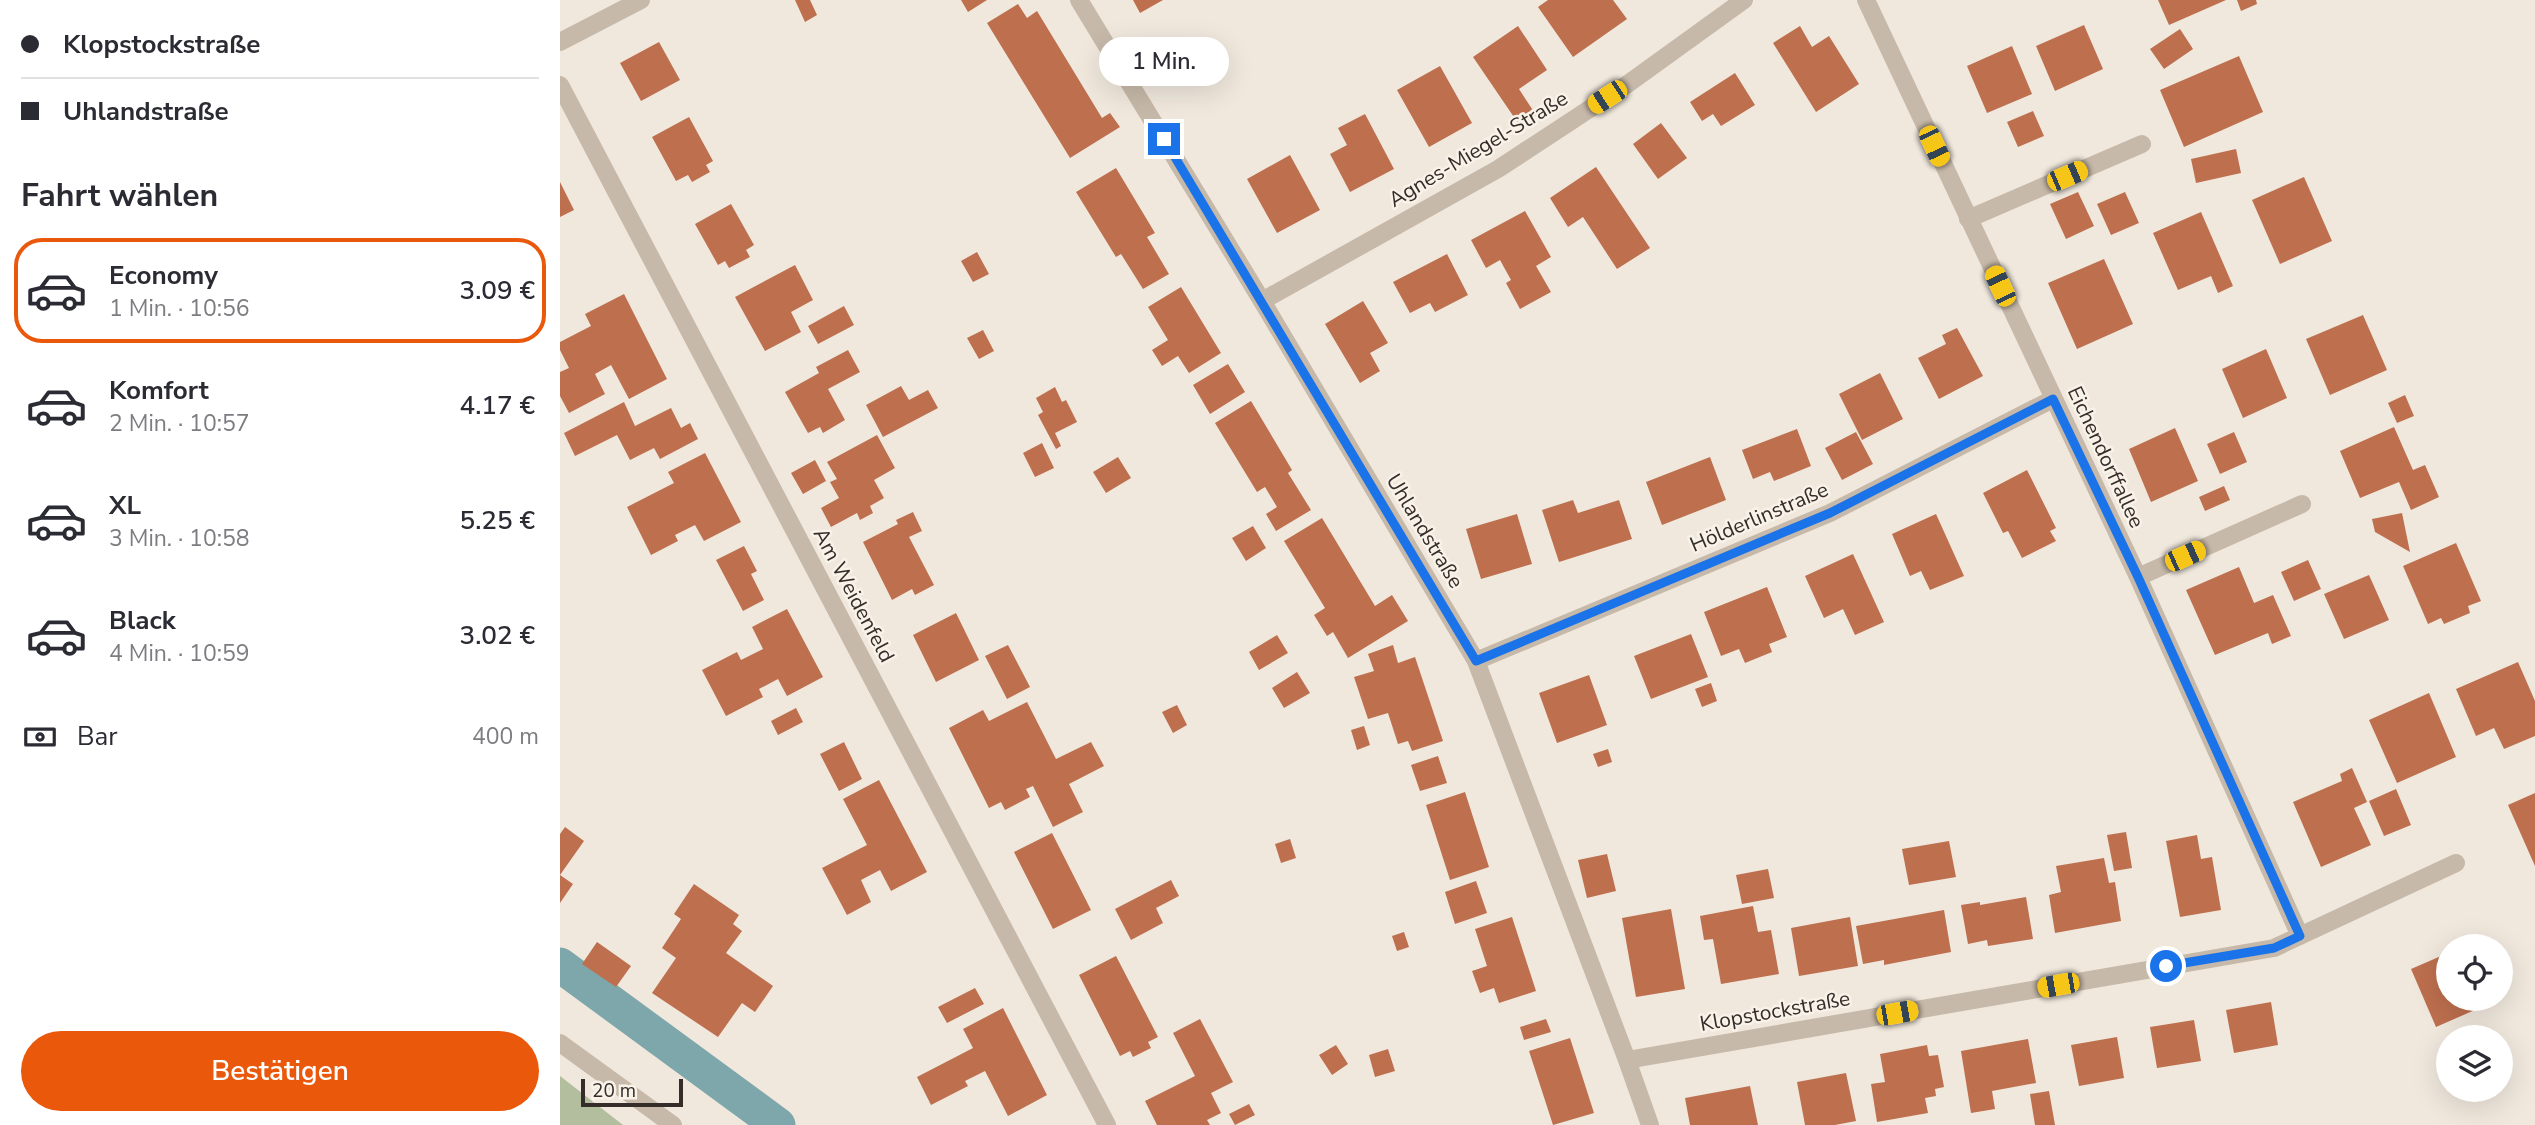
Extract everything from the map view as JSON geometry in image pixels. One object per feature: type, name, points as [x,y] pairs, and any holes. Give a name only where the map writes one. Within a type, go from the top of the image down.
[{"type":"street","points":[[560,42],[641,0]]},
{"type":"street","name":"Uhlandstraße","points":[[1079,0],[1476,661],[1650,1125]]},
{"type":"street","name":"Agnes-Miegel-Straße","points":[[1262,301],[1498,169],[1629,83],[1744,0]]},
{"type":"street","name":"Eichendorffallee","points":[[1866,0],[2138,577],[2300,936]]},
{"type":"street","name":"Am Weidenfeld","points":[[560,85],[1107,1125]]},
{"type":"street","points":[[1968,219],[2142,144]]},
{"type":"street","name":"Hölderlinstraße","points":[[1476,661],[1830,513],[2053,399]]},
{"type":"street","points":[[2138,577],[2302,504]]},
{"type":"street","name":"Klopstockstraße","points":[[1627,1060],[2274,948],[2456,863]]},
{"type":"street","points":[[560,1043],[673,1125]]},
{"type":"green space","points":[[560,1076],[623,1125],[560,1125]]},
{"type":"building","points":[[795,0],[810,0],[817,15],[805,22]]},
{"type":"building","points":[[961,0],[987,0],[968,12]]},
{"type":"building","points":[[1133,0],[1163,0],[1140,13]]},
{"type":"building","points":[[1548,0],[1613,0],[1627,19],[1573,57],[1538,7]]},
{"type":"building","points":[[2158,0],[2226,0],[2169,25]]},
{"type":"building","points":[[2237,0],[2256,0],[2257,4],[2241,11]]},
{"type":"building","points":[[1018,4],[1027,18],[1037,11],[1102,118],[1110,113],[1120,127],[1070,158],[987,23]]},
{"type":"building","points":[[2084,25],[2103,69],[2055,91],[2036,46]]},
{"type":"building","points":[[1518,26],[1547,70],[1519,89],[1536,115],[1520,126],[1473,57]]},
{"type":"building","points":[[1800,26],[1812,47],[1829,36],[1859,84],[1816,112],[1773,43]]},
{"type":"building","points":[[2180,29],[2193,49],[2164,69],[2150,49]]},
{"type":"building","points":[[659,42],[680,80],[641,101],[620,63]]},
{"type":"building","points":[[2012,46],[2032,94],[1987,113],[1967,66]]},
{"type":"building","points":[[2239,56],[2263,112],[2184,147],[2160,90]]},
{"type":"building","points":[[1440,66],[1472,123],[1429,147],[1397,90]]},
{"type":"building","points":[[1735,73],[1755,105],[1721,126],[1713,114],[1702,121],[1690,102]]},
{"type":"building","points":[[2033,111],[2044,136],[2018,147],[2007,122]]},
{"type":"building","points":[[1365,114],[1394,169],[1350,192],[1330,154],[1347,145],[1338,128]]},
{"type":"building","points":[[689,117],[713,161],[706,165],[710,172],[692,182],[688,175],[676,181],[652,137]]},
{"type":"building","points":[[1661,123],[1687,158],[1658,179],[1633,144]]},
{"type":"building","points":[[2236,149],[2241,173],[2196,183],[2191,159]]},
{"type":"building","points":[[1290,155],[1320,210],[1277,233],[1247,179]]},
{"type":"building","points":[[1596,167],[1650,248],[1617,269],[1583,217],[1568,227],[1550,198]]},
{"type":"building","points":[[1116,168],[1155,233],[1147,237],[1169,274],[1143,289],[1121,254],[1116,257],[1076,192]]},
{"type":"building","points":[[2304,177],[2332,241],[2280,264],[2252,200]]},
{"type":"building","points":[[560,182],[574,210],[560,217]]},
{"type":"building","points":[[2078,192],[2094,226],[2066,239],[2050,204]]},
{"type":"building","points":[[2125,192],[2139,223],[2111,235],[2097,204]]},
{"type":"building","points":[[731,204],[754,245],[746,250],[750,257],[729,268],[725,261],[718,265],[695,224]]},
{"type":"building","points":[[1525,211],[1551,257],[1536,266],[1551,292],[1520,309],[1506,283],[1511,280],[1500,260],[1486,268],[1471,240]]},
{"type":"building","points":[[2201,212],[2233,286],[2218,293],[2211,276],[2178,290],[2153,233]]},
{"type":"building","points":[[977,252],[989,274],[973,282],[961,261]]},
{"type":"building","points":[[1447,254],[1468,295],[1435,312],[1430,303],[1410,313],[1393,282]]},
{"type":"building","points":[[2104,259],[2133,324],[2077,349],[2048,283]]},
{"type":"building","points":[[795,265],[813,300],[791,312],[801,332],[765,351],[735,297]]},
{"type":"building","points":[[1181,287],[1221,353],[1189,373],[1178,356],[1162,366],[1152,350],[1168,340],[1148,307]]},
{"type":"building","points":[[624,294],[667,379],[629,399],[611,365],[595,374],[605,394],[569,413],[560,396],[560,372],[569,368],[560,350],[560,342],[591,326],[585,314]]},
{"type":"building","points":[[1363,301],[1388,343],[1370,353],[1380,371],[1360,383],[1325,324]]},
{"type":"building","points":[[844,306],[854,325],[818,344],[808,326]]},
{"type":"building","points":[[2363,315],[2387,370],[2330,395],[2306,339]]},
{"type":"building","points":[[1957,328],[1983,376],[1939,399],[1918,358],[1946,344],[1942,335]]},
{"type":"building","points":[[983,330],[994,351],[979,359],[967,338]]},
{"type":"building","points":[[2266,349],[2287,398],[2243,418],[2222,369]]},
{"type":"building","points":[[848,350],[860,372],[828,389],[845,420],[823,433],[820,427],[808,433],[785,392],[819,373],[816,367]]},
{"type":"building","points":[[1228,364],[1245,392],[1210,414],[1193,385]]},
{"type":"building","points":[[1880,373],[1903,419],[1862,440],[1839,394]]},
{"type":"building","points":[[901,386],[909,400],[928,390],[938,408],[883,437],[866,405]]},
{"type":"building","points":[[1055,387],[1062,402],[1066,400],[1077,422],[1055,433],[1061,446],[1056,449],[1038,415],[1043,412],[1036,398]]},
{"type":"building","points":[[2405,395],[2414,416],[2397,423],[2388,403]]},
{"type":"building","points":[[1251,401],[1292,470],[1288,473],[1311,510],[1276,531],[1266,514],[1277,507],[1265,487],[1257,492],[1215,423]]},
{"type":"building","points":[[624,402],[635,426],[671,408],[681,428],[690,423],[698,439],[660,459],[654,448],[630,460],[617,435],[575,456],[564,433]]},
{"type":"building","points":[[2394,427],[2413,470],[2425,465],[2439,497],[2411,510],[2399,482],[2360,498],[2340,451]]},
{"type":"building","points":[[2175,428],[2198,481],[2151,502],[2129,449]]},
{"type":"building","points":[[1797,429],[1811,466],[1774,481],[1770,472],[1753,479],[1742,450]]},
{"type":"building","points":[[1856,432],[1873,464],[1842,480],[1825,448]]},
{"type":"building","points":[[2234,432],[2247,462],[2220,474],[2207,444]]},
{"type":"building","points":[[877,435],[895,468],[874,480],[884,498],[870,506],[873,513],[860,520],[857,513],[831,527],[821,508],[839,498],[830,482],[837,479],[827,462]]},
{"type":"building","points":[[1042,443],[1054,468],[1035,477],[1023,453]]},
{"type":"building","points":[[705,453],[741,522],[704,541],[695,525],[675,535],[678,541],[651,555],[627,507],[674,483],[668,472]]},
{"type":"building","points":[[1118,457],[1131,478],[1106,493],[1093,472]]},
{"type":"building","points":[[1710,457],[1726,500],[1662,525],[1646,482]]},
{"type":"building","points":[[815,460],[826,481],[803,494],[791,473]]},
{"type":"building","points":[[2027,470],[2056,528],[2050,531],[2056,541],[2022,558],[2008,531],[2003,533],[1983,493]]},
{"type":"building","points":[[2224,486],[2230,500],[2205,511],[2199,497]]},
{"type":"building","points":[[1573,500],[1578,513],[1619,500],[1632,539],[1559,562],[1542,510]]},
{"type":"building","points":[[913,512],[922,531],[909,537],[934,585],[915,595],[912,589],[892,600],[863,542],[898,524],[896,520]]},
{"type":"building","points":[[2402,513],[2410,552],[2375,532],[2372,519]]},
{"type":"building","points":[[1517,514],[1532,564],[1481,579],[1466,529]]},
{"type":"building","points":[[1936,514],[1964,576],[1930,590],[1921,571],[1910,576],[1892,534]]},
{"type":"building","points":[[1322,518],[1375,606],[1392,595],[1408,621],[1348,658],[1333,632],[1327,636],[1314,615],[1325,608],[1284,541]]},
{"type":"building","points":[[1253,526],[1266,548],[1246,561],[1232,538]]},
{"type":"building","points":[[2456,543],[2481,601],[2468,606],[2470,613],[2444,624],[2441,618],[2428,624],[2403,566]]},
{"type":"building","points":[[744,546],[757,571],[751,574],[764,600],[743,611],[716,560]]},
{"type":"building","points":[[1853,554],[1884,622],[1855,635],[1843,609],[1824,618],[1805,576]]},
{"type":"building","points":[[2308,560],[2321,589],[2294,601],[2281,572]]},
{"type":"building","points":[[2239,567],[2254,603],[2273,595],[2291,636],[2272,644],[2268,633],[2215,655],[2186,590]]},
{"type":"building","points":[[2369,575],[2389,620],[2344,639],[2324,594]]},
{"type":"building","points":[[1767,587],[1787,637],[1769,644],[1772,652],[1745,663],[1739,649],[1721,656],[1704,612]]},
{"type":"building","points":[[787,609],[823,677],[787,696],[778,679],[759,689],[763,697],[726,716],[702,670],[737,652],[741,660],[763,649],[752,627]]},
{"type":"building","points":[[956,613],[979,660],[936,682],[913,635]]},
{"type":"building","points":[[1691,634],[1708,677],[1651,699],[1634,656]]},
{"type":"building","points":[[1277,635],[1288,653],[1259,670],[1249,652]]},
{"type":"building","points":[[1008,645],[1030,687],[1007,699],[985,656]]},
{"type":"building","points":[[1393,645],[1398,663],[1415,657],[1443,741],[1412,751],[1408,741],[1398,744],[1388,713],[1368,719],[1354,677],[1374,671],[1368,654]]},
{"type":"building","points":[[2518,662],[2535,701],[2535,736],[2504,749],[2494,728],[2476,736],[2456,689]]},
{"type":"building","points":[[1297,672],[1310,693],[1284,708],[1272,688]]},
{"type":"building","points":[[1589,675],[1607,725],[1557,743],[1539,693]]},
{"type":"building","points":[[1711,683],[1717,701],[1702,707],[1695,689]]},
{"type":"building","points":[[2429,693],[2456,757],[2397,783],[2369,720]]},
{"type":"building","points":[[1027,702],[1056,759],[1091,742],[1104,766],[1069,784],[1083,812],[1053,827],[1033,786],[1026,789],[1030,797],[1005,810],[1001,802],[989,808],[949,728],[983,710],[989,721]]},
{"type":"building","points":[[1177,705],[1187,725],[1173,733],[1162,712]]},
{"type":"building","points":[[796,708],[803,722],[778,735],[771,721]]},
{"type":"building","points":[[1364,726],[1370,745],[1357,750],[1351,730]]},
{"type":"building","points":[[844,742],[862,779],[839,791],[820,754]]},
{"type":"building","points":[[1608,749],[1612,762],[1598,767],[1593,754]]},
{"type":"building","points":[[1438,756],[1447,783],[1420,791],[1411,765]]},
{"type":"building","points":[[2352,768],[2367,802],[2354,808],[2371,845],[2321,867],[2293,802],[2342,781],[2340,774]]},
{"type":"building","points":[[879,780],[927,872],[891,891],[880,870],[861,880],[871,902],[847,915],[822,868],[867,845],[843,799]]},
{"type":"building","points":[[2396,789],[2411,825],[2384,836],[2369,801]]},
{"type":"building","points":[[1465,792],[1489,867],[1450,880],[1426,805]]},
{"type":"building","points":[[2535,793],[2535,866],[2508,805]]},
{"type":"building","points":[[565,827],[584,841],[560,875],[560,834]]},
{"type":"building","points":[[2126,832],[2132,868],[2114,871],[2107,835]]},
{"type":"building","points":[[1052,833],[1091,910],[1053,929],[1014,852]]},
{"type":"building","points":[[2197,835],[2201,859],[2212,857],[2221,910],[2180,917],[2166,841]]},
{"type":"building","points":[[1290,839],[1296,858],[1281,863],[1275,844]]},
{"type":"building","points":[[1949,841],[1956,877],[1909,885],[1902,849]]},
{"type":"building","points":[[1607,854],[1616,891],[1587,898],[1578,860]]},
{"type":"building","points":[[2104,858],[2109,883],[2115,882],[2121,921],[2055,933],[2049,895],[2061,892],[2056,866]]},
{"type":"building","points":[[1768,869],[1774,898],[1742,904],[1736,875]]},
{"type":"building","points":[[560,875],[573,884],[560,903]]},
{"type":"building","points":[[1171,880],[1179,896],[1156,908],[1163,923],[1131,940],[1115,909]]},
{"type":"building","points":[[1476,881],[1487,913],[1455,924],[1445,892]]},
{"type":"building","points":[[694,884],[739,915],[733,924],[742,931],[726,953],[773,986],[755,1012],[742,1003],[718,1037],[652,993],[676,958],[662,948],[681,919],[674,914]]},
{"type":"building","points":[[2026,897],[2033,939],[1988,946],[1987,940],[1968,944],[1961,905],[1980,902],[1980,905]]},
{"type":"building","points":[[1753,906],[1758,932],[1771,930],[1779,974],[1721,984],[1713,939],[1704,940],[1700,916]]},
{"type":"building","points":[[1671,909],[1685,989],[1636,997],[1622,918]]},
{"type":"building","points":[[1944,910],[1951,952],[1884,965],[1884,960],[1863,964],[1856,926]]},
{"type":"building","points":[[1512,917],[1536,991],[1499,1003],[1494,988],[1480,993],[1472,971],[1487,966],[1475,929]]},
{"type":"building","points":[[1850,917],[1858,966],[1799,976],[1791,928]]},
{"type":"building","points":[[1404,932],[1409,947],[1397,951],[1392,936]]},
{"type":"building","points":[[597,942],[631,966],[616,987],[582,964]]},
{"type":"building","points":[[1116,956],[1158,1037],[1148,1042],[1151,1048],[1133,1057],[1130,1051],[1120,1056],[1079,975]]},
{"type":"building","points":[[2436,958],[2436,1011],[2473,1011],[2436,1027],[2411,969]]},
{"type":"building","points":[[975,988],[984,1004],[947,1023],[938,1007]]},
{"type":"building","points":[[2271,1002],[2278,1045],[2234,1053],[2226,1010]]},
{"type":"building","points":[[1003,1008],[1047,1095],[1008,1116],[985,1071],[965,1081],[968,1086],[931,1105],[917,1077],[973,1048],[963,1029]]},
{"type":"building","points":[[1200,1019],[1233,1082],[1211,1093],[1221,1113],[1207,1120],[1210,1125],[1157,1125],[1145,1101],[1195,1076],[1173,1033]]},
{"type":"building","points":[[1546,1019],[1551,1032],[1524,1040],[1520,1027]]},
{"type":"building","points":[[2194,1020],[2201,1061],[2157,1068],[2150,1027]]},
{"type":"building","points":[[2117,1037],[2124,1078],[2079,1086],[2071,1045]]},
{"type":"building","points":[[1570,1038],[1594,1113],[1553,1125],[1529,1051]]},
{"type":"building","points":[[2028,1039],[2036,1083],[1992,1091],[1995,1109],[1971,1113],[1961,1051]]},
{"type":"building","points":[[1336,1045],[1348,1064],[1332,1075],[1319,1055]]},
{"type":"building","points":[[1927,1045],[1929,1056],[1938,1055],[1944,1087],[1935,1089],[1936,1096],[1925,1098],[1928,1113],[1877,1122],[1871,1084],[1885,1082],[1880,1054]]},
{"type":"building","points":[[1388,1049],[1395,1071],[1375,1077],[1369,1055]]},
{"type":"building","points":[[1846,1073],[1856,1121],[1835,1125],[1805,1125],[1797,1082]]},
{"type":"building","points":[[1750,1086],[1758,1125],[1690,1125],[1685,1098]]},
{"type":"building","points":[[2049,1091],[2055,1125],[2035,1125],[2030,1094]]},
{"type":"building","points":[[1249,1104],[1255,1115],[1235,1125],[1229,1114]]},
{"type":"waterway","points":[[560,965],[778,1125]]},
{"type":"route","points":[[1164,139],[1476,661],[1830,513],[2053,399],[2138,577],[2300,936],[2274,948],[2166,966]]}]
